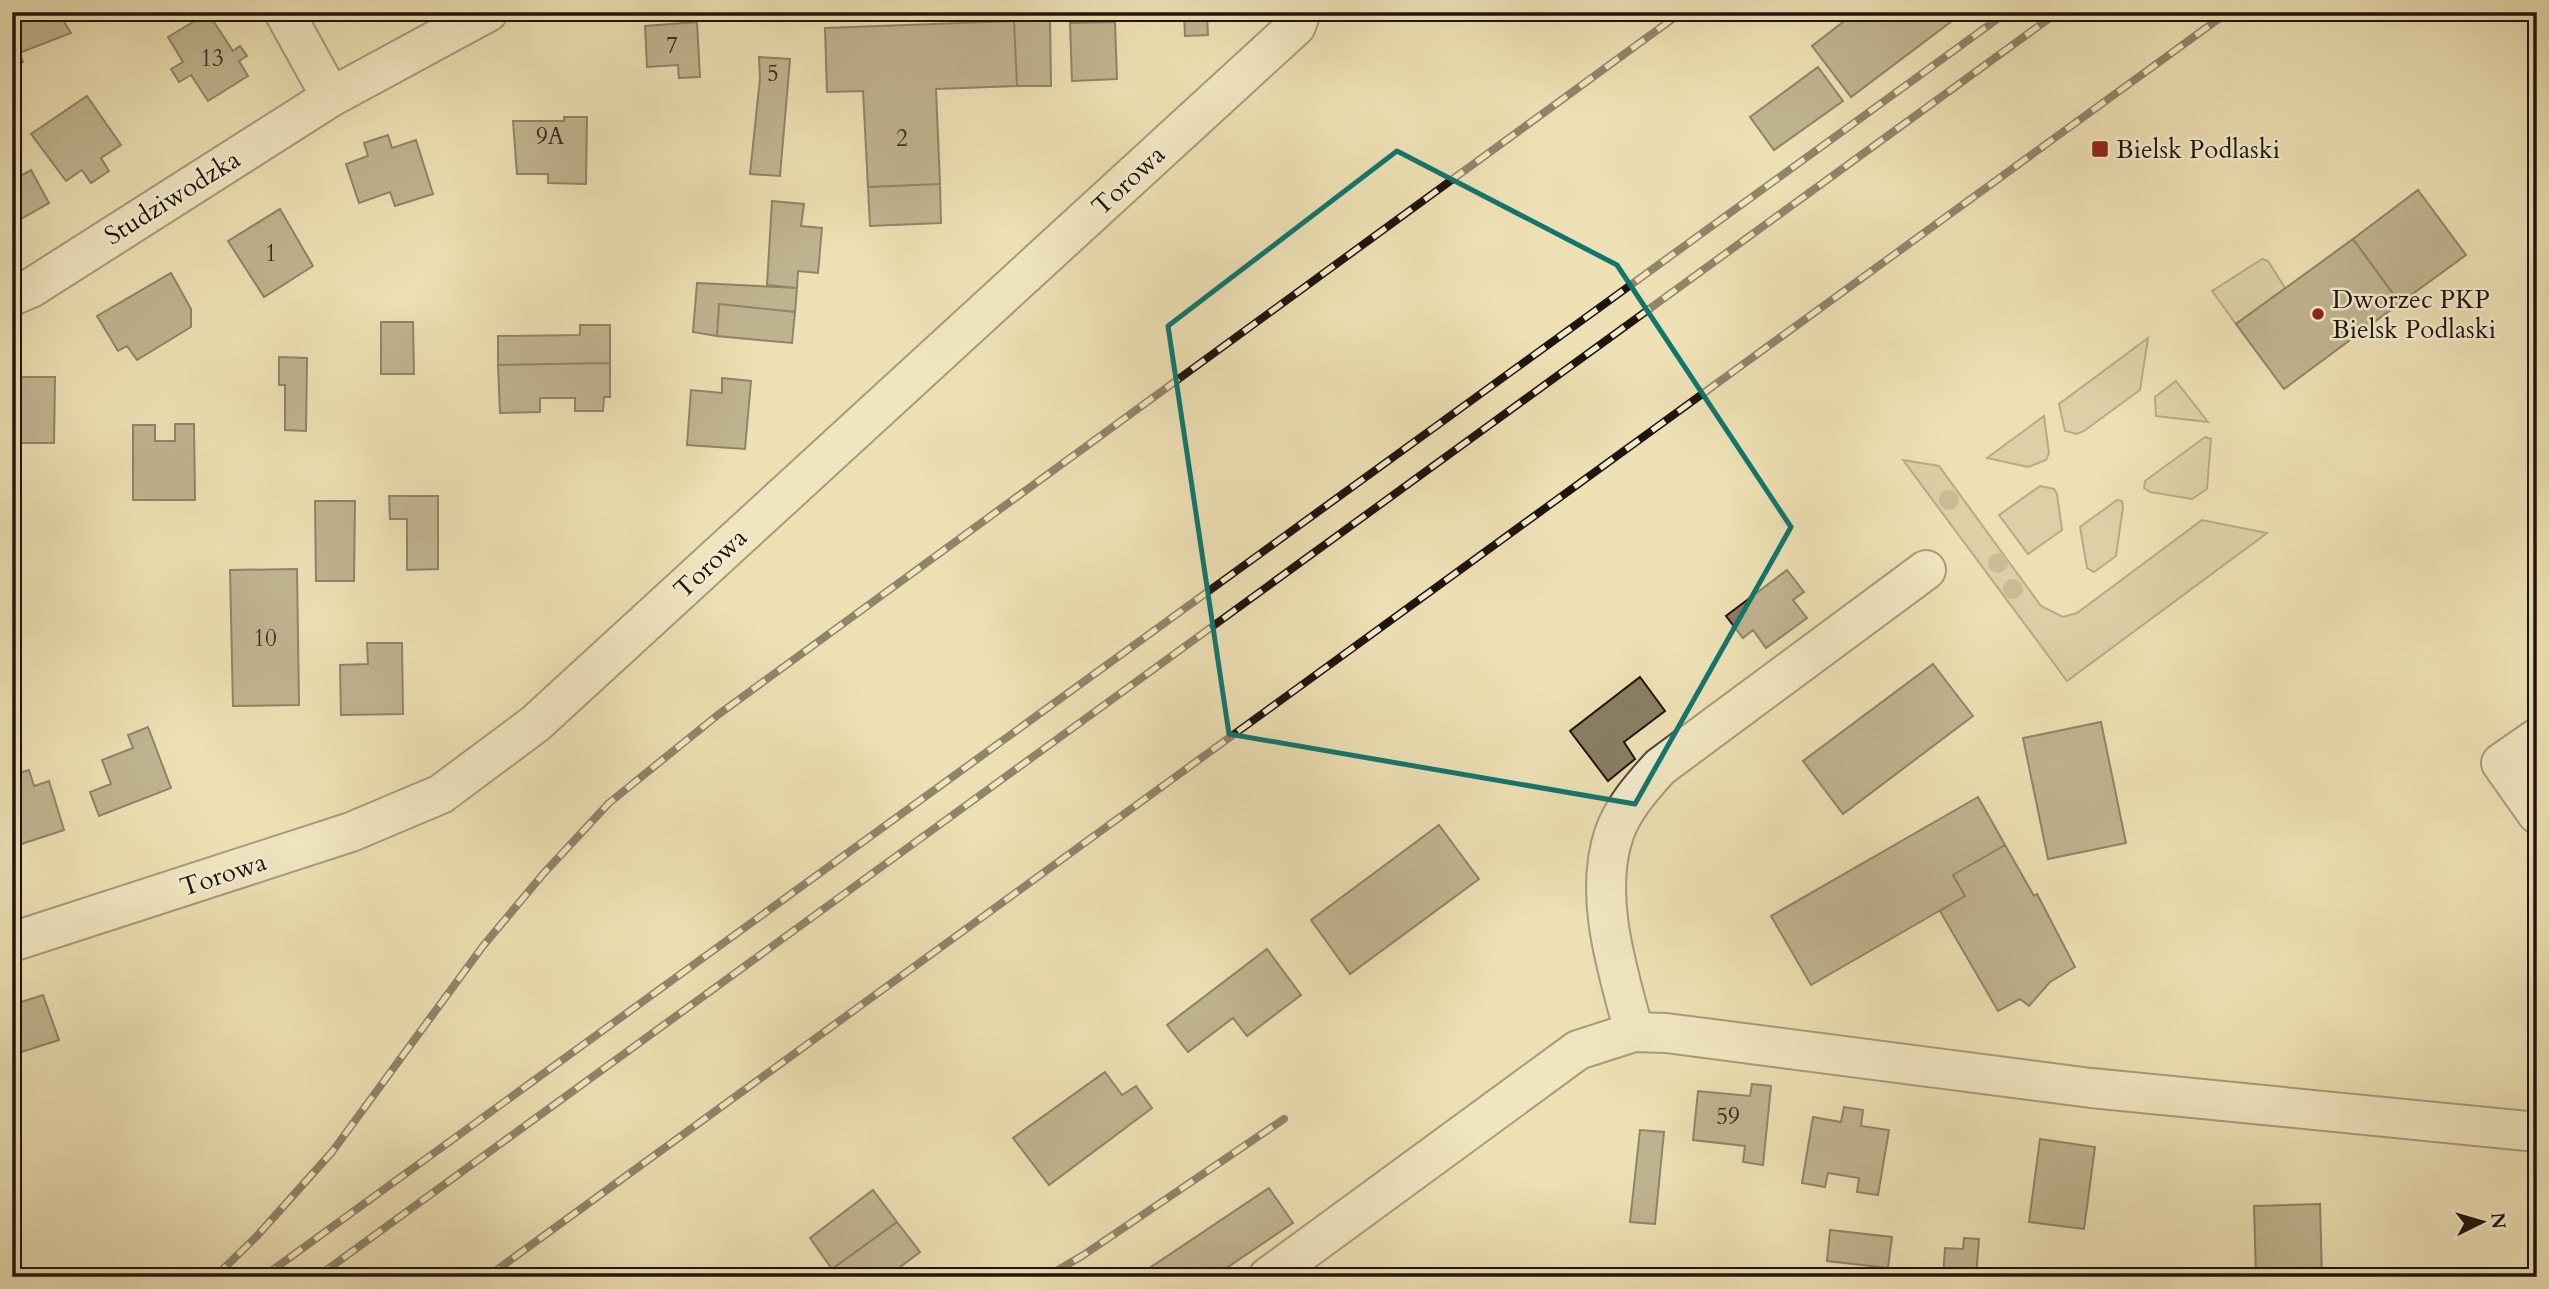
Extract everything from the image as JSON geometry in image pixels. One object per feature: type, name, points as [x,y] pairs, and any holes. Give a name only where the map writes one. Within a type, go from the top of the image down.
[{"type":"street","points":[[284,12],[331,97]]},
{"type":"street","name":"Studziwodzka","points":[[12,296],[31,288],[331,97],[488,12]]},
{"type":"street","name":"Torowa","points":[[12,942],[351,832],[441,794],[535,724],[1296,26],[1301,12]]},
{"type":"street","points":[[1634,1032],[1610,926],[1606,880],[1614,834],[1636,793],[1660,767],[1926,570]]},
{"type":"street","points":[[2537,738],[2501,763],[2537,814]]},
{"type":"street","points":[[1268,1277],[1578,1050],[1634,1032],[1666,1032],[2091,1088],[2537,1132]]},
{"type":"highlighted area","points":[[1397,151],[1617,265],[1791,527],[1635,804],[1229,734],[1168,326]]},
{"type":"shaded area","points":[[2262,259],[2268,261],[2285,288],[2236,324],[2212,291]]},
{"type":"shaded area","points":[[2148,338],[2140,390],[2084,431],[2077,434],[2065,431],[2059,404]]},
{"type":"shaded area","points":[[2176,381],[2208,422],[2156,416],[2155,397]]},
{"type":"shaded area","points":[[2044,416],[2049,453],[2046,460],[2028,467],[1987,458]]},
{"type":"shaded area","points":[[2205,437],[2211,439],[2207,489],[2192,499],[2150,492],[2144,488],[2145,481]]},
{"type":"shaded area","points":[[1903,460],[1939,466],[2041,606],[2063,617],[2077,613],[2202,520],[2267,533],[2067,681]]},
{"type":"shaded area","points":[[2040,486],[2054,489],[2057,494],[2062,530],[2028,554],[1999,515]]},
{"type":"shaded area","points":[[2117,500],[2122,501],[2123,507],[2116,556],[2094,572],[2087,568],[2080,527]]},
{"type":"building","points":[[33,12],[58,12],[71,33],[19,53],[23,62],[12,65],[21,17]]},
{"type":"building","points":[[1856,12],[1964,12],[1851,97],[1812,46]]},
{"type":"building","points":[[208,13],[233,51],[240,46],[247,56],[239,61],[248,76],[208,101],[191,75],[179,82],[171,69],[183,62],[168,37]]},
{"type":"building","points":[[1207,14],[1208,35],[1185,36],[1184,15]]},
{"type":"building","points":[[1050,19],[1051,86],[1017,86],[1014,21]]},
{"type":"building","points":[[1014,21],[1017,86],[936,89],[940,184],[868,187],[863,91],[827,92],[825,28]]},
{"type":"building","points":[[697,22],[700,77],[679,78],[678,65],[647,67],[645,26]]},
{"type":"building","points":[[1115,22],[1117,79],[1072,81],[1070,23]]},
{"type":"building","points":[[759,57],[790,59],[780,176],[750,174],[760,78]]},
{"type":"building","points":[[1818,67],[1843,101],[1774,150],[1750,117]]},
{"type":"building","points":[[87,96],[121,145],[101,158],[109,171],[91,183],[82,170],[66,181],[31,134]]},
{"type":"building","points":[[564,117],[587,117],[586,184],[548,183],[548,174],[517,174],[513,121],[564,121]]},
{"type":"building","points":[[388,135],[392,148],[416,140],[433,194],[395,206],[390,192],[359,203],[346,164],[368,156],[364,143]]},
{"type":"building","points":[[31,170],[49,203],[12,224],[12,180]]},
{"type":"building","points":[[940,184],[941,223],[870,226],[868,187]]},
{"type":"building","points":[[2418,190],[2466,255],[2400,303],[2353,239]]},
{"type":"building","points":[[772,201],[804,204],[801,226],[822,228],[818,273],[798,271],[797,288],[767,285]]},
{"type":"building","points":[[280,209],[313,266],[264,297],[228,241]]},
{"type":"building","name":"Dworzec PKP Bielsk Podlaski","points":[[2353,239],[2400,303],[2284,389],[2236,324]]},
{"type":"building","points":[[171,273],[191,309],[191,327],[137,360],[127,346],[118,351],[97,316]]},
{"type":"building","points":[[697,283],[797,288],[795,312],[719,304],[717,336],[693,332]]},
{"type":"building","points":[[719,304],[795,312],[792,343],[717,336]]},
{"type":"building","points":[[381,322],[413,322],[414,374],[381,374]]},
{"type":"building","points":[[580,325],[610,325],[610,363],[498,365],[498,336],[580,335]]},
{"type":"building","points":[[279,357],[307,358],[306,431],[285,430],[285,385],[279,385]]},
{"type":"building","points":[[610,363],[610,397],[604,397],[603,411],[575,411],[575,398],[540,398],[540,412],[500,413],[498,365]]},
{"type":"building","points":[[12,377],[55,377],[54,443],[12,443]]},
{"type":"building","points":[[722,378],[751,381],[745,449],[687,445],[691,390],[722,393]]},
{"type":"building","points":[[175,424],[194,424],[195,500],[133,500],[133,425],[155,425],[155,441],[175,441]]},
{"type":"building","points":[[389,496],[438,496],[438,569],[407,570],[407,519],[390,519]]},
{"type":"building","points":[[315,501],[355,501],[354,581],[316,581]]},
{"type":"building","points":[[297,569],[299,705],[233,706],[230,570]]},
{"type":"building","points":[[1787,570],[1804,592],[1793,600],[1807,618],[1766,648],[1753,630],[1743,638],[1726,616]]},
{"type":"building","points":[[367,643],[402,643],[403,714],[341,715],[340,665],[368,664]]},
{"type":"building","points":[[1933,664],[1973,716],[1843,814],[1803,761]]},
{"type":"building","points":[[1640,677],[1665,711],[1624,742],[1635,759],[1608,781],[1570,731]]},
{"type":"building","points":[[2101,722],[2126,843],[2048,859],[2023,738]]},
{"type":"building","points":[[148,727],[171,788],[99,816],[90,792],[111,784],[102,760],[133,748],[128,735]]},
{"type":"building","points":[[29,770],[34,786],[49,781],[64,830],[12,847],[12,775]]},
{"type":"building","points":[[1978,797],[2005,845],[1953,875],[1965,896],[1811,985],[1771,916]]},
{"type":"building","points":[[1439,825],[1479,879],[1350,974],[1311,920]]},
{"type":"building","points":[[2005,845],[2034,896],[2037,894],[2075,967],[2050,982],[2029,1006],[2020,999],[1998,1011],[1940,911],[1965,896],[1953,875]]},
{"type":"building","points":[[1267,949],[1301,995],[1247,1036],[1233,1018],[1188,1052],[1167,1025]]},
{"type":"building","points":[[43,995],[59,1040],[12,1055],[12,1005]]},
{"type":"building","points":[[1105,1072],[1122,1095],[1136,1086],[1152,1108],[1049,1185],[1013,1138]]},
{"type":"building","points":[[1752,1084],[1771,1086],[1763,1165],[1743,1162],[1745,1146],[1693,1140],[1698,1091],[1750,1096]]},
{"type":"building","points":[[1844,1107],[1863,1110],[1861,1126],[1889,1130],[1878,1195],[1857,1192],[1859,1178],[1828,1173],[1825,1187],[1802,1183],[1813,1117],[1841,1122]]},
{"type":"building","points":[[1640,1130],[1664,1132],[1655,1224],[1630,1222]]},
{"type":"building","points":[[2040,1139],[2095,1147],[2084,1229],[2029,1222]]},
{"type":"building","points":[[1269,1188],[1293,1223],[1213,1277],[1136,1277]]},
{"type":"building","points":[[873,1190],[897,1222],[832,1269],[810,1238]]},
{"type":"building","points":[[2320,1204],[2322,1277],[2256,1277],[2254,1206]]},
{"type":"building","points":[[897,1222],[920,1252],[887,1277],[838,1277],[832,1269]]},
{"type":"building","points":[[1830,1230],[1892,1237],[1888,1268],[1827,1261]]},
{"type":"building","points":[[1964,1238],[1979,1239],[1976,1277],[1943,1277],[1945,1248],[1963,1249]]},
{"type":"railway","points":[[215,1277],[256,1237],[332,1152],[483,946],[544,873],[609,803],[719,714],[1682,12]]},
{"type":"railway","points":[[263,1277],[2007,12]]},
{"type":"railway","points":[[317,1277],[2058,12]]},
{"type":"railway","points":[[487,1277],[2228,12]]},
{"type":"railway","points":[[1046,1277],[1082,1256],[1284,1119]]},
{"type":"place","name":"Bielsk Podlaski","points":[[2100,149]]},
{"type":"place","name":"Dworzec PKP Bielsk Podlaski","points":[[2318,314]]}]
